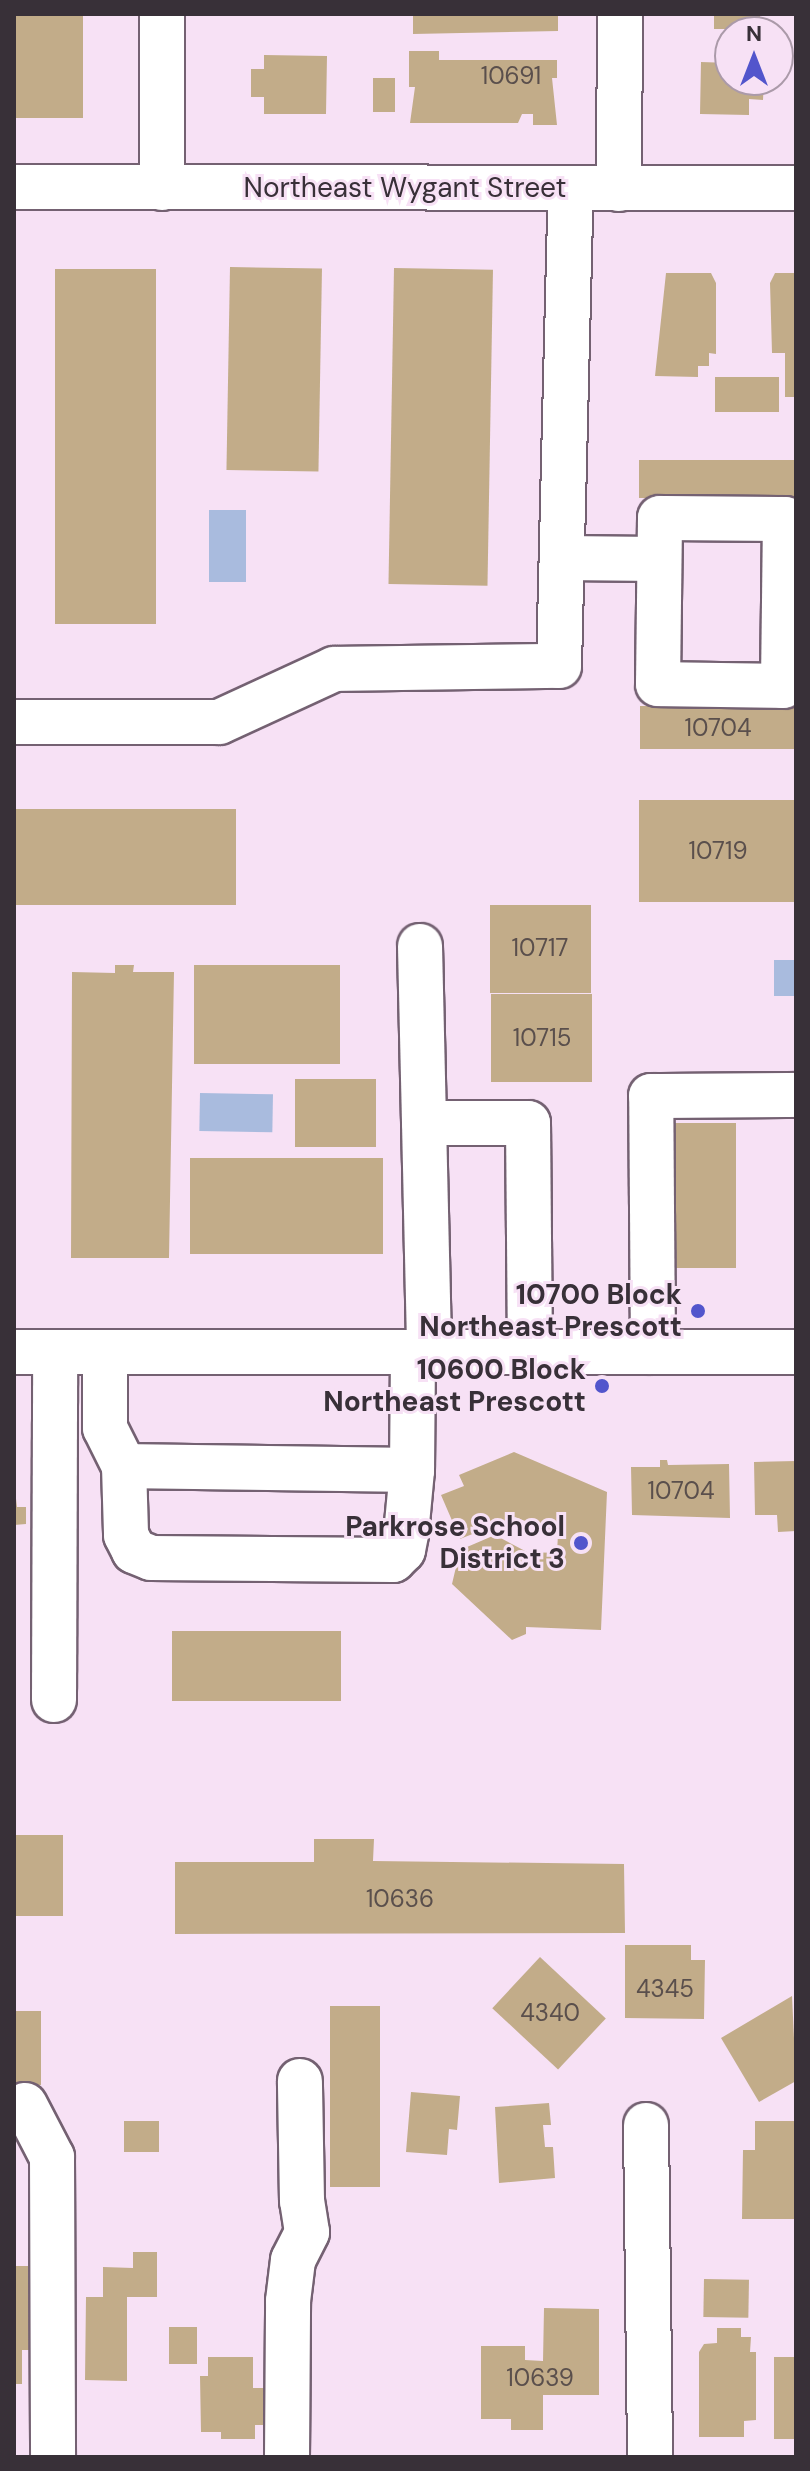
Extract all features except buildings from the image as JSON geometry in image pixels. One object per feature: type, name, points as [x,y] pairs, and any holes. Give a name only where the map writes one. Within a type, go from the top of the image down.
[{"type":"street","points":[[162,14],[162,188]]},
{"type":"street","points":[[619,189],[620,14]]},
{"type":"street","name":"Northeast Wygant Street","points":[[14,187],[796,188]]},
{"type":"street","points":[[14,722],[219,722],[334,669],[559,666],[571,189]]},
{"type":"street","points":[[660,518],[785,519],[783,686],[658,684],[659,559],[660,518]]},
{"type":"street","points":[[562,558],[659,559]]},
{"type":"street","points":[[105,1352],[105,1428],[124,1466],[126,1535],[134,1551],[151,1558],[393,1560],[403,1550],[421,1352],[424,1123],[420,946]]},
{"type":"street","points":[[653,1352],[651,1096],[796,1095]]},
{"type":"street","points":[[424,1123],[528,1123],[530,1352]]},
{"type":"street","points":[[54,1700],[34,1352],[796,1352]]},
{"type":"street","points":[[124,1466],[412,1470]]},
{"type":"street","points":[[287,2457],[288,2301],[293,2260],[307,2232],[302,2201],[300,2081]]},
{"type":"street","points":[[25,2105],[52,2157],[53,2457]]},
{"type":"street","points":[[646,2125],[650,2457]]},
{"type":"water","points":[[209,510],[246,510],[246,582],[209,582]]},
{"type":"water","points":[[774,960],[796,960],[796,996],[774,996]]},
{"type":"water","points":[[200,1093],[273,1094],[272,1132],[199,1131]]},
{"type":"place","name":"10700 Block Northeast Prescott","points":[[698,1311]]},
{"type":"place","name":"10600 Block Northeast Prescott","points":[[602,1386]]},
{"type":"place","name":"Parkrose School District 3","points":[[581,1543]]}]
